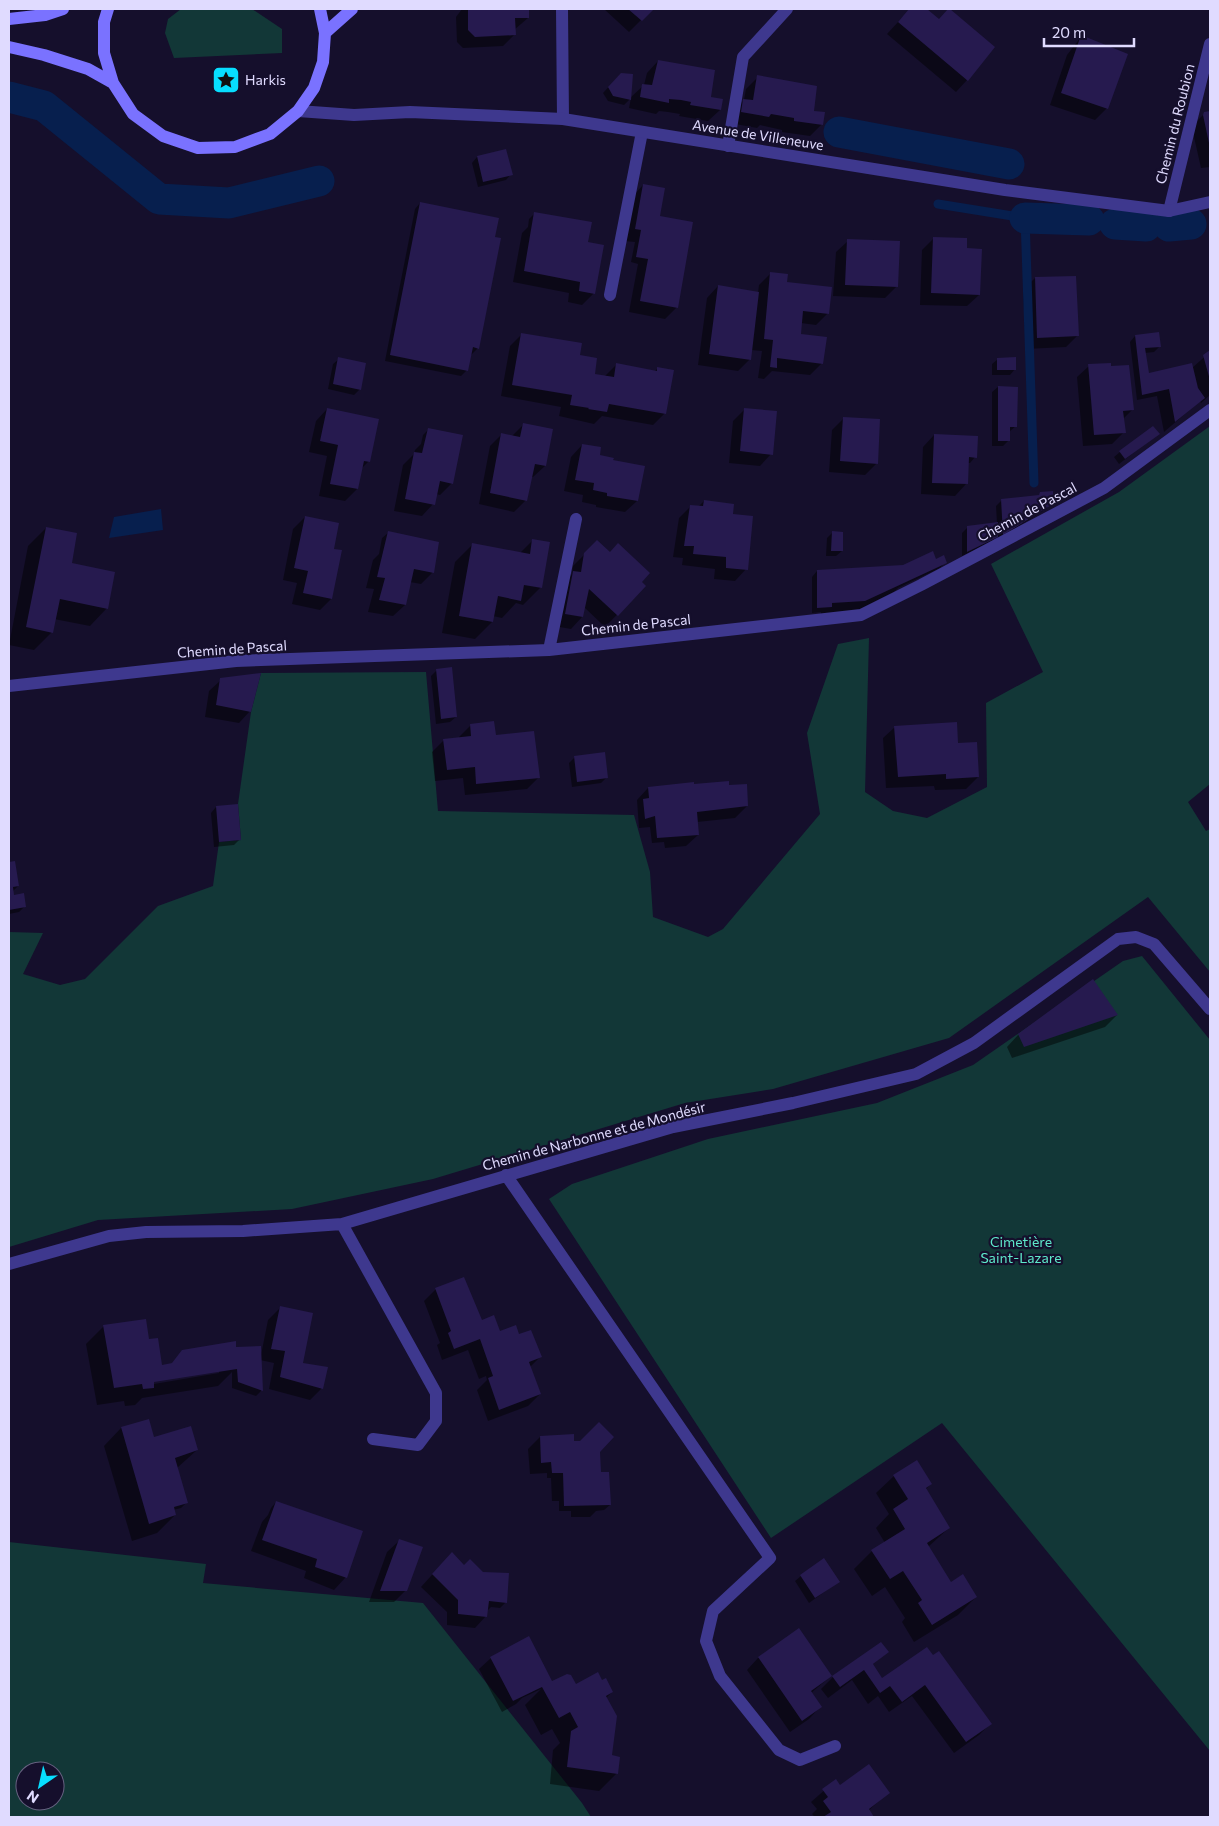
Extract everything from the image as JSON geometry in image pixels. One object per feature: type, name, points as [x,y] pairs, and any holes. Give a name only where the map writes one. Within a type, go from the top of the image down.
[{"type":"main road","points":[[9,18],[44,15],[63,9]]},
{"type":"main road","points":[[108,9],[104,22],[104,53],[113,83],[133,114],[163,136],[198,148],[235,147],[261,138],[270,134],[298,111],[314,88],[323,62],[325,34],[320,9]]},
{"type":"main road","points":[[325,34],[352,9]]},
{"type":"main road","points":[[9,47],[44,55],[88,69],[113,83]]},
{"type":"street","points":[[562,9],[563,119]]},
{"type":"street","points":[[728,146],[743,57],[787,9]]},
{"type":"street","name":"Chemin du Roubion","points":[[1169,211],[1210,44]]},
{"type":"street","name":"Avenue de Villeneuve","points":[[298,111],[354,115],[410,112],[563,119],[1005,190],[1169,211],[1210,202]]},
{"type":"street","points":[[610,295],[642,132]]},
{"type":"street","name":"Chemin de Pascal","points":[[9,686],[236,661],[549,650],[861,615],[921,586],[1104,488],[1210,410]]},
{"type":"street","points":[[549,650],[576,519]]},
{"type":"street","name":"Chemin de Narbonne et de Mondésir","points":[[9,1264],[108,1236],[146,1232],[243,1231],[342,1224],[674,1127],[793,1103],[916,1074],[974,1042],[1118,940],[1136,937],[1154,944],[1210,1009]]},
{"type":"street","points":[[506,1175],[770,1558],[713,1612],[706,1641],[720,1676],[779,1750],[800,1760],[835,1746]]},
{"type":"street","points":[[342,1224],[436,1393],[436,1421],[418,1445],[374,1439]]},
{"type":"green space","points":[[181,9],[252,9],[282,29],[282,53],[174,58],[165,33],[168,19]]},
{"type":"green space","points":[[1210,426],[1210,784],[1188,802],[1206,831],[1210,829],[1210,972],[1148,897],[949,1038],[773,1089],[685,1103],[433,1179],[292,1209],[98,1220],[9,1247],[9,932],[43,933],[23,974],[60,985],[85,979],[158,906],[213,886],[219,842],[241,840],[238,804],[251,712],[261,673],[426,672],[438,811],[634,815],[650,872],[653,917],[708,937],[723,929],[820,814],[807,733],[838,644],[869,638],[865,792],[893,811],[927,818],[987,787],[986,703],[1043,672],[991,564],[1119,492]]},
{"type":"green space","name":"Cimetière Saint-Lazare","points":[[1142,956],[1210,1040],[1210,1751],[942,1423],[771,1538],[549,1199],[572,1184],[708,1139],[877,1103],[973,1065],[1123,961]]},
{"type":"green space","points":[[9,1542],[206,1564],[203,1583],[423,1603],[582,1803],[591,1817],[9,1817]]},
{"type":"water","points":[[161,509],[163,530],[109,538],[114,517]]},
{"type":"building","points":[[468,9],[529,9],[529,18],[515,18],[516,35],[475,37],[468,30]]},
{"type":"building","points":[[628,9],[654,9],[642,21]]},
{"type":"building","points":[[909,9],[927,9],[939,19],[950,9],[995,47],[968,81],[898,22]]},
{"type":"building","points":[[1081,35],[1128,54],[1108,109],[1061,93]]},
{"type":"building","points":[[658,60],[715,70],[711,97],[723,99],[721,110],[690,105],[691,102],[681,100],[669,99],[669,103],[640,97],[642,84],[652,85]]},
{"type":"building","points":[[621,73],[633,74],[631,100],[613,96],[608,87]]},
{"type":"building","points":[[757,75],[817,86],[814,111],[825,112],[823,125],[794,121],[794,118],[771,114],[769,117],[741,112],[743,99],[753,100]]},
{"type":"building","points":[[1210,111],[1209,143],[1203,115],[1204,112]]},
{"type":"building","points":[[506,149],[513,175],[483,182],[477,156]]},
{"type":"building","points":[[643,184],[665,188],[660,216],[693,222],[678,308],[640,301],[648,259],[636,257],[641,230],[635,229]]},
{"type":"building","points":[[420,202],[499,218],[495,237],[501,238],[479,349],[473,347],[468,371],[390,355]]},
{"type":"building","points":[[534,212],[592,222],[588,242],[604,245],[595,294],[579,291],[580,282],[524,271]]},
{"type":"building","points":[[933,237],[967,238],[967,248],[982,249],[980,295],[931,293]]},
{"type":"building","points":[[847,239],[900,241],[898,287],[845,285]]},
{"type":"building","points":[[770,272],[788,274],[787,282],[832,287],[829,314],[803,311],[801,334],[827,337],[823,364],[777,358],[777,368],[770,367],[773,340],[764,339]]},
{"type":"building","points":[[1076,276],[1079,336],[1037,338],[1035,277]]},
{"type":"building","points":[[718,285],[759,292],[751,360],[709,354]]},
{"type":"building","points":[[1159,332],[1161,347],[1145,348],[1149,373],[1192,363],[1198,388],[1205,398],[1175,422],[1169,389],[1142,395],[1135,335]]},
{"type":"building","points":[[521,333],[582,343],[580,355],[597,358],[595,374],[614,377],[616,363],[657,371],[657,367],[674,370],[666,414],[609,404],[607,412],[588,409],[570,405],[572,395],[512,385]]},
{"type":"building","points":[[1210,350],[1210,380],[1203,355]]},
{"type":"building","points":[[338,357],[366,363],[361,390],[333,384]]},
{"type":"building","points":[[1016,357],[1016,370],[997,370],[997,358]]},
{"type":"building","points":[[1111,363],[1111,366],[1129,365],[1134,410],[1123,411],[1126,433],[1094,435],[1088,364]]},
{"type":"building","points":[[998,386],[1018,387],[1017,427],[1010,427],[1010,441],[998,441]]},
{"type":"building","points":[[327,408],[379,419],[370,462],[364,461],[358,489],[330,484],[338,445],[320,441]]},
{"type":"building","points":[[744,408],[777,411],[773,455],[740,451]]},
{"type":"building","points":[[843,417],[880,419],[878,464],[840,461]]},
{"type":"building","points":[[523,423],[553,429],[546,466],[535,464],[527,501],[490,493],[501,433],[520,437]]},
{"type":"building","points":[[1153,426],[1160,434],[1125,459],[1119,451]]},
{"type":"building","points":[[428,428],[463,435],[453,484],[440,481],[435,505],[405,499],[414,452],[422,453]]},
{"type":"building","points":[[934,434],[978,436],[977,458],[969,457],[968,484],[932,483]]},
{"type":"building","points":[[582,444],[601,447],[600,455],[614,458],[613,460],[645,466],[638,501],[607,496],[607,493],[593,490],[594,483],[575,480]]},
{"type":"building","points":[[1053,491],[1053,504],[1003,535],[1001,499],[1039,495],[1040,492]]},
{"type":"building","points":[[704,500],[734,504],[733,514],[753,516],[748,570],[726,568],[726,557],[693,554],[694,546],[684,546],[690,505],[703,506]]},
{"type":"building","points":[[305,516],[339,523],[334,549],[342,550],[332,599],[303,593],[308,571],[294,568]]},
{"type":"building","points":[[998,522],[998,537],[967,552],[967,526]]},
{"type":"building","points":[[46,527],[77,533],[72,563],[115,572],[108,609],[60,599],[53,633],[26,627]]},
{"type":"building","points":[[388,531],[439,542],[434,573],[414,569],[406,605],[379,600],[385,578],[377,577]]},
{"type":"building","points":[[832,531],[843,532],[843,551],[831,551]]},
{"type":"building","points":[[532,539],[550,542],[542,588],[524,585],[521,601],[498,596],[493,622],[459,616],[472,543],[530,554]]},
{"type":"building","points":[[597,540],[610,552],[618,543],[650,573],[642,582],[646,586],[618,616],[589,589],[583,617],[565,614],[573,571],[581,572],[584,553]]},
{"type":"building","points":[[933,551],[936,559],[944,555],[947,563],[865,601],[832,603],[832,607],[817,608],[817,570],[903,565]]},
{"type":"building","points":[[452,667],[457,717],[441,719],[436,669]]},
{"type":"building","points":[[261,673],[251,712],[216,705],[220,678]]},
{"type":"building","points":[[494,721],[496,735],[534,731],[540,778],[476,784],[475,767],[447,770],[443,739],[471,736],[470,724]]},
{"type":"building","points":[[957,722],[958,743],[977,742],[979,777],[946,779],[946,774],[898,777],[894,726]]},
{"type":"building","points":[[605,752],[608,778],[577,782],[574,756]]},
{"type":"building","points":[[729,781],[729,785],[747,784],[748,806],[697,812],[699,835],[657,838],[655,816],[645,819],[643,799],[649,798],[648,787],[694,782],[694,784]]},
{"type":"building","points":[[238,804],[241,840],[219,842],[216,806]]},
{"type":"building","points":[[15,861],[19,886],[13,887],[14,895],[24,893],[26,907],[9,910],[9,862]]},
{"type":"building","points":[[1093,979],[1118,1015],[1024,1047],[1018,1034]]},
{"type":"building","points":[[464,1277],[482,1320],[494,1315],[500,1331],[516,1325],[519,1334],[531,1330],[542,1357],[529,1362],[541,1394],[499,1410],[488,1378],[493,1376],[480,1339],[454,1349],[448,1333],[451,1331],[435,1288]]},
{"type":"building","points":[[280,1306],[313,1313],[303,1363],[328,1367],[323,1389],[280,1377],[285,1351],[271,1349]]},
{"type":"building","points":[[146,1319],[149,1339],[158,1338],[162,1365],[172,1363],[182,1350],[236,1341],[236,1347],[261,1346],[263,1391],[238,1382],[237,1369],[154,1382],[154,1388],[143,1389],[142,1384],[114,1388],[103,1325]]},
{"type":"building","points":[[149,1419],[154,1437],[191,1426],[198,1450],[175,1458],[188,1503],[174,1507],[176,1515],[149,1524],[121,1427]]},
{"type":"building","points":[[599,1422],[614,1437],[600,1452],[601,1472],[609,1472],[611,1505],[564,1506],[563,1473],[552,1473],[551,1462],[541,1463],[540,1436],[574,1434],[574,1441],[580,1441]]},
{"type":"building","points":[[917,1460],[932,1484],[926,1488],[950,1528],[927,1543],[951,1582],[963,1574],[977,1597],[932,1625],[918,1603],[922,1600],[903,1571],[890,1579],[871,1550],[905,1529],[893,1509],[908,1499],[893,1475]]},
{"type":"building","points":[[276,1501],[363,1531],[347,1578],[315,1567],[317,1559],[262,1540]]},
{"type":"building","points":[[399,1539],[423,1547],[407,1591],[380,1591]]},
{"type":"building","points":[[452,1552],[464,1565],[470,1559],[483,1572],[509,1573],[507,1603],[489,1601],[487,1617],[458,1614],[458,1600],[432,1574]]},
{"type":"building","points":[[824,1558],[840,1582],[815,1598],[800,1575]]},
{"type":"building","points":[[799,1628],[832,1676],[811,1691],[822,1707],[802,1721],[758,1657]]},
{"type":"building","points":[[529,1636],[552,1681],[567,1674],[571,1675],[576,1684],[598,1672],[602,1680],[606,1678],[613,1692],[606,1696],[617,1716],[612,1755],[620,1757],[618,1774],[567,1767],[571,1731],[578,1727],[570,1712],[559,1718],[542,1687],[513,1701],[490,1657]]},
{"type":"building","points":[[881,1642],[889,1652],[873,1664],[882,1678],[927,1647],[933,1655],[939,1651],[992,1724],[966,1742],[925,1685],[902,1702],[890,1686],[880,1693],[864,1670],[840,1687],[832,1676]]},
{"type":"building","points":[[869,1764],[890,1793],[869,1809],[874,1817],[823,1817],[831,1812],[823,1801],[828,1797],[822,1789],[836,1779],[840,1785]]},
{"type":"waterway","points":[[9,97],[44,106],[159,199],[229,203],[319,181]]},
{"type":"waterway","points":[[839,132],[1009,164]]},
{"type":"waterway","points":[[938,204],[1025,218],[1034,483]]},
{"type":"waterway","points":[[1025,218],[1089,220]]},
{"type":"waterway","points":[[1115,224],[1146,226]]},
{"type":"waterway","points":[[1169,226],[1191,224]]},
{"type":"place","name":"Harkis","points":[[226,80]]}]
